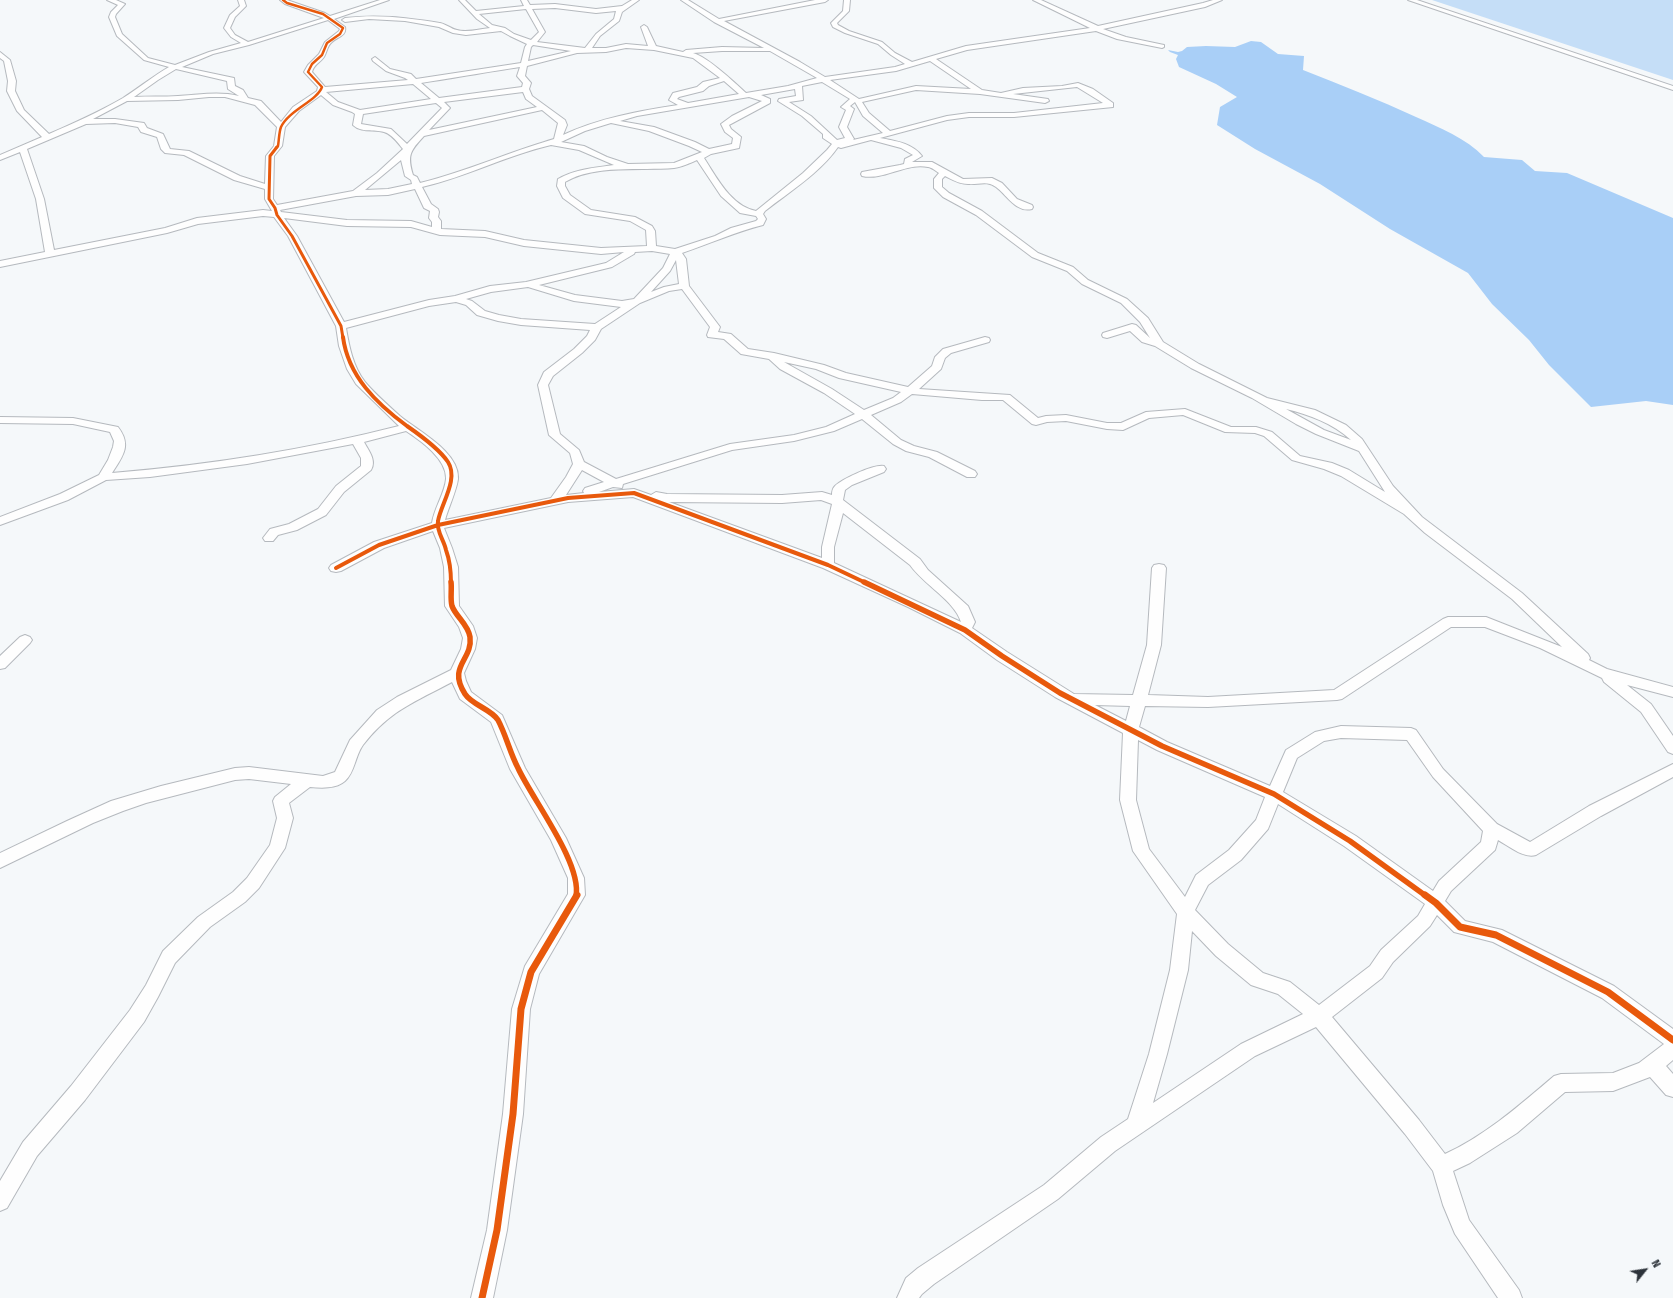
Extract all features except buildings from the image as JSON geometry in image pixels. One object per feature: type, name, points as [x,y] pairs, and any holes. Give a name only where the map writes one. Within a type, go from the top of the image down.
[{"type":"street","points":[[110,0],[122,4],[112,17],[119,35],[146,59],[230,79],[231,87],[240,92],[246,100]]},
{"type":"street","points":[[241,0],[243,6],[232,16],[227,28],[233,36],[247,44]]},
{"type":"street","points":[[283,0],[287,3],[301,3],[320,12],[343,28],[342,33],[328,42],[321,56],[312,62],[308,72],[322,87],[321,90],[329,100],[341,106],[355,110],[358,113],[439,100],[525,89]]},
{"type":"street","points":[[0,158],[83,122],[126,99],[155,78],[175,67],[211,53],[331,19],[386,0]]},
{"type":"street","points":[[462,0],[474,13],[490,26],[500,28],[512,35],[532,43],[587,50],[602,50],[626,46],[654,48],[697,57],[715,70],[743,95],[754,94],[767,101],[757,108],[729,120],[725,124],[728,130],[738,137],[736,146],[708,152],[699,157],[675,165],[625,166],[571,175],[561,181],[561,186],[566,196],[588,212],[632,219],[649,228],[651,231],[652,248]]},
{"type":"street","points":[[524,0],[542,32],[528,47],[521,76],[527,83],[525,89],[529,97],[562,122],[563,125],[554,142]]},
{"type":"street","points":[[2,858],[94,815],[146,796],[235,774],[249,773],[323,782],[331,781],[341,776],[356,744],[379,716],[400,702],[438,685],[457,673],[468,649],[470,638],[466,626],[452,606],[451,567],[446,548],[438,529],[452,479],[452,471],[449,463],[426,440],[397,419],[362,384],[352,369],[344,346],[341,326],[292,236],[269,199],[270,156],[278,146],[281,127],[290,114],[313,99],[321,90],[470,74],[483,70],[525,64],[587,50],[603,30],[617,20],[619,11],[636,0]]},
{"type":"street","points":[[684,0],[716,20],[798,63],[822,80],[856,100],[866,114],[889,134]]},
{"type":"street","points":[[716,20],[825,0]]},
{"type":"street","points":[[847,0],[846,11],[834,23],[835,26],[847,32],[880,43],[893,54],[910,64]]},
{"type":"street","points":[[1036,0],[1094,28],[1130,40],[1151,42],[1162,46]]},
{"type":"street","points":[[0,264],[50,252],[167,230],[197,221],[259,214],[356,193],[388,192],[418,186],[438,181],[522,151],[554,142],[582,129],[636,114],[798,86],[811,81],[894,72],[910,64],[966,48],[1094,28],[1205,5],[1219,0]]},
{"type":"street","points":[[1411,0],[1673,88]]},
{"type":"street","points":[[474,13],[529,7],[555,6],[596,11],[623,8]]},
{"type":"street","points":[[331,19],[385,17],[441,25],[455,32],[466,33],[500,28]]},
{"type":"street","points":[[644,27],[648,33],[651,45],[654,48]]},
{"type":"street","points":[[680,53],[722,49],[772,50]]},
{"type":"street","points":[[0,54],[7,60],[12,81],[11,90],[23,114],[48,138]]},
{"type":"street","points":[[931,58],[980,92]]},
{"type":"street","points":[[356,193],[380,175],[446,108],[439,100],[408,76],[388,70],[374,60],[375,59]]},
{"type":"street","points":[[0,71],[10,70]]},
{"type":"street","points":[[688,105],[673,100],[676,95],[700,89],[706,84],[724,79]]},
{"type":"street","points":[[798,86],[800,98],[782,101],[787,106],[795,107],[817,124],[827,134],[826,136],[835,146]]},
{"type":"street","points":[[759,214],[761,210],[803,178],[835,146],[850,139],[843,127],[850,109],[846,107],[856,100],[913,86],[980,92],[1045,101]]},
{"type":"street","points":[[835,146],[871,139],[947,118],[1014,115],[1110,105],[1090,91],[1078,86],[1023,90],[1000,95]]},
{"type":"street","points":[[126,99],[178,98],[218,94],[258,103],[281,127]]},
{"type":"street","points":[[2,97],[14,96]]},
{"type":"street","points":[[396,137],[422,134],[544,108]]},
{"type":"street","points":[[358,113],[357,124],[364,128],[388,130],[407,149]]},
{"type":"street","points":[[83,122],[110,121],[138,124],[146,131],[160,136],[165,149],[168,151],[186,153],[237,178],[269,188]]},
{"type":"street","points":[[610,121],[651,130],[692,144],[708,152]]},
{"type":"street","points":[[871,139],[901,146],[915,152],[918,156],[908,161],[908,165]]},
{"type":"street","points":[[554,142],[583,149],[597,156],[625,166]]},
{"type":"street","points":[[22,149],[40,199],[50,252]]},
{"type":"street","points":[[407,149],[405,163],[409,176],[414,179],[427,206],[435,212],[433,218],[437,221],[436,230]]},
{"type":"street","points":[[276,211],[347,223],[411,224],[452,233],[485,234],[524,243],[601,252],[652,248],[676,252],[718,238],[734,230],[760,223],[762,219],[759,214],[744,211],[724,194],[699,157]]},
{"type":"street","points":[[865,174],[888,171],[908,165],[920,166],[928,164],[961,181],[969,182],[989,180],[999,185],[1014,201],[1029,207]]},
{"type":"street","points":[[944,173],[938,179],[938,188],[946,195],[979,213],[1035,255],[1070,269],[1085,282],[1124,301],[1144,320],[1159,344]]},
{"type":"street","points":[[341,326],[429,303],[456,299],[490,289],[526,285],[609,265],[634,250]]},
{"type":"street","points":[[676,252],[681,259],[684,286],[715,327],[712,335],[727,336],[745,352],[772,356],[820,367],[843,376],[910,391],[982,397],[1006,397],[1036,422],[1046,419],[1066,418],[1107,426],[1123,427],[1146,415],[1185,412],[1229,430],[1261,432],[1276,440],[1296,458],[1328,466],[1345,473],[1407,510]]},
{"type":"street","points":[[526,285],[586,300],[622,304],[637,301],[667,269],[676,252]]},
{"type":"street","points":[[684,286],[657,292],[637,301],[596,327],[591,338],[578,351],[548,374],[543,385],[555,435],[575,452],[579,464],[634,493],[828,565],[913,604],[965,630],[1002,656],[1071,699],[1162,746],[1274,794],[1350,841],[1436,903],[1460,926],[1496,935],[1608,992],[1673,1040]]},
{"type":"street","points":[[456,299],[469,302],[481,313],[498,318],[521,322],[596,327]]},
{"type":"street","points":[[1107,335],[1132,327],[1146,340],[1159,344],[1195,366],[1266,401],[1311,414],[1332,422],[1351,434],[1364,449],[1372,465],[1388,489],[1407,510],[1443,542],[1509,590],[1574,650],[1646,708],[1673,748]]},
{"type":"street","points":[[336,568],[379,545],[438,525],[561,499],[730,447],[794,438],[830,429],[897,400],[910,391],[937,367],[940,357],[946,351],[985,340]]},
{"type":"street","points":[[772,356],[784,367],[828,391],[863,414],[896,442],[910,449],[933,454],[971,474]]},
{"type":"street","points":[[0,420],[73,420],[114,429],[119,436],[119,450],[103,477]]},
{"type":"street","points":[[0,521],[64,497],[103,477],[150,473],[247,460],[357,440],[409,427]]},
{"type":"street","points":[[269,538],[274,532],[293,527],[322,512],[340,489],[366,467],[367,458],[357,440]]},
{"type":"street","points":[[561,499],[579,464]]},
{"type":"street","points":[[828,565],[828,547],[838,508],[837,501],[839,489],[848,482],[880,469]]},
{"type":"street","points":[[561,499],[634,493],[667,498],[782,500],[822,496],[838,502],[915,562],[922,573],[963,609],[968,622],[965,630]]},
{"type":"street","points":[[1159,568],[1154,645],[1131,730],[1128,800],[1141,851],[1186,912],[1222,950],[1257,979],[1284,988],[1319,1016],[1412,1127],[1441,1166],[1453,1205],[1462,1227],[1511,1298]]},
{"type":"street","points":[[1071,699],[1208,702],[1337,695],[1448,622],[1486,622],[1545,644],[1602,673],[1673,692]]},
{"type":"street","points":[[0,664],[24,640]]},
{"type":"street","points":[[457,673],[461,689],[466,695],[492,714],[501,725],[518,769],[558,838],[573,871],[576,878],[577,895],[531,972],[521,1009],[513,1114],[497,1230],[482,1298]]},
{"type":"street","points":[[1136,1125],[1158,1054],[1179,970],[1186,912],[1202,880],[1235,855],[1262,824],[1291,754],[1320,736],[1341,732],[1411,734],[1438,773],[1491,829],[1530,850],[1595,811],[1673,770]]},
{"type":"street","points":[[0,1201],[30,1149],[78,1093],[137,1016],[152,992],[168,957],[204,922],[239,896],[253,882],[277,848],[285,818],[281,801],[307,780]]},
{"type":"street","points":[[908,1298],[914,1286],[926,1276],[1051,1192],[1108,1144],[1248,1050],[1319,1016],[1376,972],[1387,956],[1424,921],[1445,886],[1489,846],[1491,829]]},
{"type":"street","points":[[1441,1166],[1463,1156],[1510,1126],[1562,1083],[1613,1082],[1645,1070],[1673,1049]]},
{"type":"street","points":[[1652,1065],[1673,1088]]},
{"type":"shaded area","points":[[1432,0],[1673,0],[1673,80]]},
{"type":"shaded area","points":[[1251,41],[1261,42],[1278,54],[1304,56],[1303,70],[1443,129],[1469,144],[1484,157],[1522,160],[1535,171],[1567,173],[1673,218],[1673,405],[1646,401],[1591,407],[1549,365],[1529,340],[1492,304],[1468,273],[1390,229],[1320,184],[1255,149],[1217,125],[1220,107],[1237,97],[1216,84],[1179,67],[1176,59],[1178,55],[1168,50],[1178,52],[1187,47],[1235,47]]},
{"type":"cycle path","points":[[283,0],[287,3],[323,14],[343,28],[339,35],[327,43],[322,55],[312,64],[309,69],[308,72],[322,87],[320,92],[296,109],[281,127],[278,146],[270,156],[269,199],[275,208],[277,215],[292,236],[341,326],[344,346],[352,369],[361,384],[397,419],[426,440],[449,463],[452,479],[438,521],[438,529],[446,548],[451,567],[452,606],[466,626],[470,638],[468,649],[457,673],[459,681],[465,695],[497,719],[518,769],[558,838],[576,878],[577,895],[531,972],[521,1009],[513,1114],[497,1230],[482,1298]]},
{"type":"cycle path","points":[[336,568],[379,545],[438,525],[568,498],[634,493],[828,565],[913,604],[965,630],[1002,656],[1060,693],[1162,746],[1274,794],[1350,841],[1436,903],[1460,927],[1496,935],[1608,992],[1673,1040]]}]
